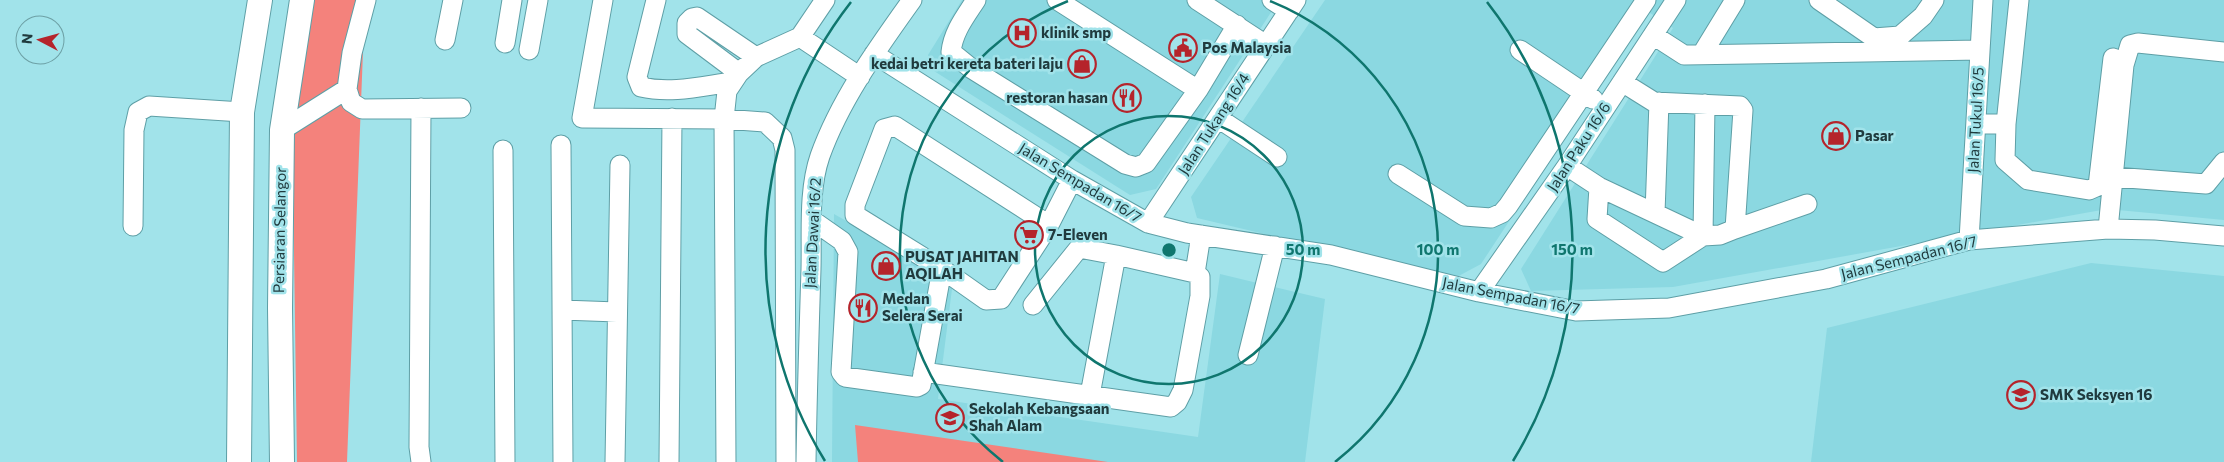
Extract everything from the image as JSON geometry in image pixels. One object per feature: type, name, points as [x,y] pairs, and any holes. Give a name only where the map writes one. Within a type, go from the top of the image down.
[{"type":"main road","points":[[239,462],[242,112],[260,0]]},
{"type":"main road","name":"Persiaran Selangor","points":[[282,462],[280,308],[282,130],[302,0]]},
{"type":"street","points":[[366,0],[352,53],[347,89],[351,102],[362,110],[461,108]]},
{"type":"street","points":[[445,40],[453,0]]},
{"type":"street","points":[[505,43],[512,0]]},
{"type":"street","points":[[529,50],[538,0]]},
{"type":"street","points":[[603,0],[582,118],[724,119],[765,122],[782,138],[785,150],[786,462]]},
{"type":"street","points":[[656,0],[637,77],[641,87],[656,91],[675,90],[736,77]]},
{"type":"street","points":[[726,462],[724,119],[727,91],[736,77],[756,57],[800,37],[825,0]]},
{"type":"street","name":"Jalan Dawai 16/2","points":[[806,462],[812,220],[816,176],[820,157],[836,118],[874,54],[912,0]]},
{"type":"street","points":[[976,0],[957,29],[952,41],[951,52],[972,69],[1125,164],[1136,167],[1146,163],[1198,90],[1237,26]]},
{"type":"street","points":[[1056,0],[1198,90]]},
{"type":"street","points":[[1197,0],[1266,45]]},
{"type":"street","points":[[1272,0],[1293,5]]},
{"type":"street","points":[[1398,174],[1464,216],[1491,218],[1502,213],[1646,0]]},
{"type":"street","name":"Jalan Paku 16/6","points":[[1479,292],[1567,166],[1676,0]]},
{"type":"street","points":[[1702,54],[1735,0]]},
{"type":"street","points":[[1819,0],[1874,38],[1900,36],[1923,16],[1934,0]]},
{"type":"street","name":"Jalan Tukul 16/5","points":[[1969,240],[1983,0]]},
{"type":"street","points":[[2019,0],[2004,160],[2028,180],[2089,190],[2098,186],[2113,58]]},
{"type":"street","name":"Jalan Tukang 16/4","points":[[1148,223],[1293,5]]},
{"type":"street","points":[[736,77],[687,34],[687,23],[692,18],[697,17],[756,57]]},
{"type":"street","points":[[1653,35],[1684,54],[1980,50]]},
{"type":"street","points":[[800,37],[860,78]]},
{"type":"street","points":[[2108,229],[2124,65],[2130,45],[2138,43],[2224,52]]},
{"type":"street","points":[[1520,50],[1604,107]]},
{"type":"street","name":"Jalan Sempadan 16/7","points":[[874,54],[1072,180],[1148,223],[1201,234],[1331,255],[1479,292],[1576,311],[1630,311],[1669,308],[1826,279],[1969,240],[2108,229],[2154,230],[2224,236]]},
{"type":"street","points":[[1622,82],[1654,102],[1740,106],[1743,110],[1735,229]]},
{"type":"street","points":[[282,130],[347,89]]},
{"type":"street","points":[[1655,214],[1659,102]]},
{"type":"street","points":[[1703,236],[1705,104]]},
{"type":"street","points":[[132,226],[134,130],[138,112],[149,106],[242,112]]},
{"type":"street","points":[[420,108],[419,447],[421,462]]},
{"type":"street","points":[[669,462],[672,118]]},
{"type":"street","points":[[1218,118],[1277,157]]},
{"type":"street","points":[[1976,124],[2006,124]]},
{"type":"street","points":[[1049,224],[895,126],[884,129],[855,205],[855,215],[942,269],[986,300],[1001,299],[1049,224],[1072,180]]},
{"type":"street","points":[[561,145],[562,462]]},
{"type":"street","points":[[503,150],[505,462]]},
{"type":"street","points":[[2114,177],[2206,184],[2224,162]]},
{"type":"street","points":[[615,462],[620,165]]},
{"type":"street","points":[[1567,166],[1599,187],[1703,236],[1720,235],[1807,204]]},
{"type":"street","points":[[1599,187],[1597,219],[1663,262],[1703,236]]},
{"type":"street","points":[[812,220],[842,242],[848,252],[841,372],[845,377],[917,387],[920,385],[942,269]]},
{"type":"street","points":[[1194,273],[1201,234]]},
{"type":"street","points":[[1248,355],[1275,246]]},
{"type":"street","points":[[923,372],[1172,407],[1177,402],[1182,390],[1200,296],[1200,277],[1194,273],[1079,248],[1033,305]]},
{"type":"street","points":[[1090,395],[1116,255]]},
{"type":"street","points":[[562,310],[617,312]]},
{"type":"shaded area","points":[[308,0],[365,0],[347,462],[297,462],[292,115]]},
{"type":"shaded area","points":[[962,0],[1279,0],[1156,189],[1130,195],[934,71],[928,55]]},
{"type":"shaded area","points":[[1325,0],[2224,0],[2224,220],[2107,209],[1673,287],[1531,291],[1521,269],[1673,28],[1647,11],[1481,264],[1453,279],[1197,218],[1191,197]]},
{"type":"shaded area","points":[[834,214],[953,281],[938,399],[1198,437],[1220,274],[1325,299],[1305,462],[832,462]]},
{"type":"shaded area","name":"SMK Seksyen 16","points":[[2091,263],[2224,276],[2224,462],[1811,462],[1827,328]]},
{"type":"shaded area","points":[[855,425],[1108,462],[858,462]]},
{"type":"place","name":"klinik smp","points":[[1022,33]]},
{"type":"place","name":"Pos Malaysia","points":[[1183,48]]},
{"type":"place","name":"kedai betri kereta bateri laju","points":[[1082,64]]},
{"type":"place","name":"restoran hasan","points":[[1127,98]]},
{"type":"place","name":"Pasar","points":[[1836,136]]},
{"type":"place","name":"7-Eleven","points":[[1029,235]]},
{"type":"place","name":"PUSAT JAHITAN AQILAH","points":[[886,266]]},
{"type":"place","name":"Medan Selera Serai","points":[[863,308]]},
{"type":"place","name":"SMK Seksyen 16","points":[[2021,395]]},
{"type":"place","name":"Sekolah Kebangsaan Shah Alam","points":[[950,418]]}]
